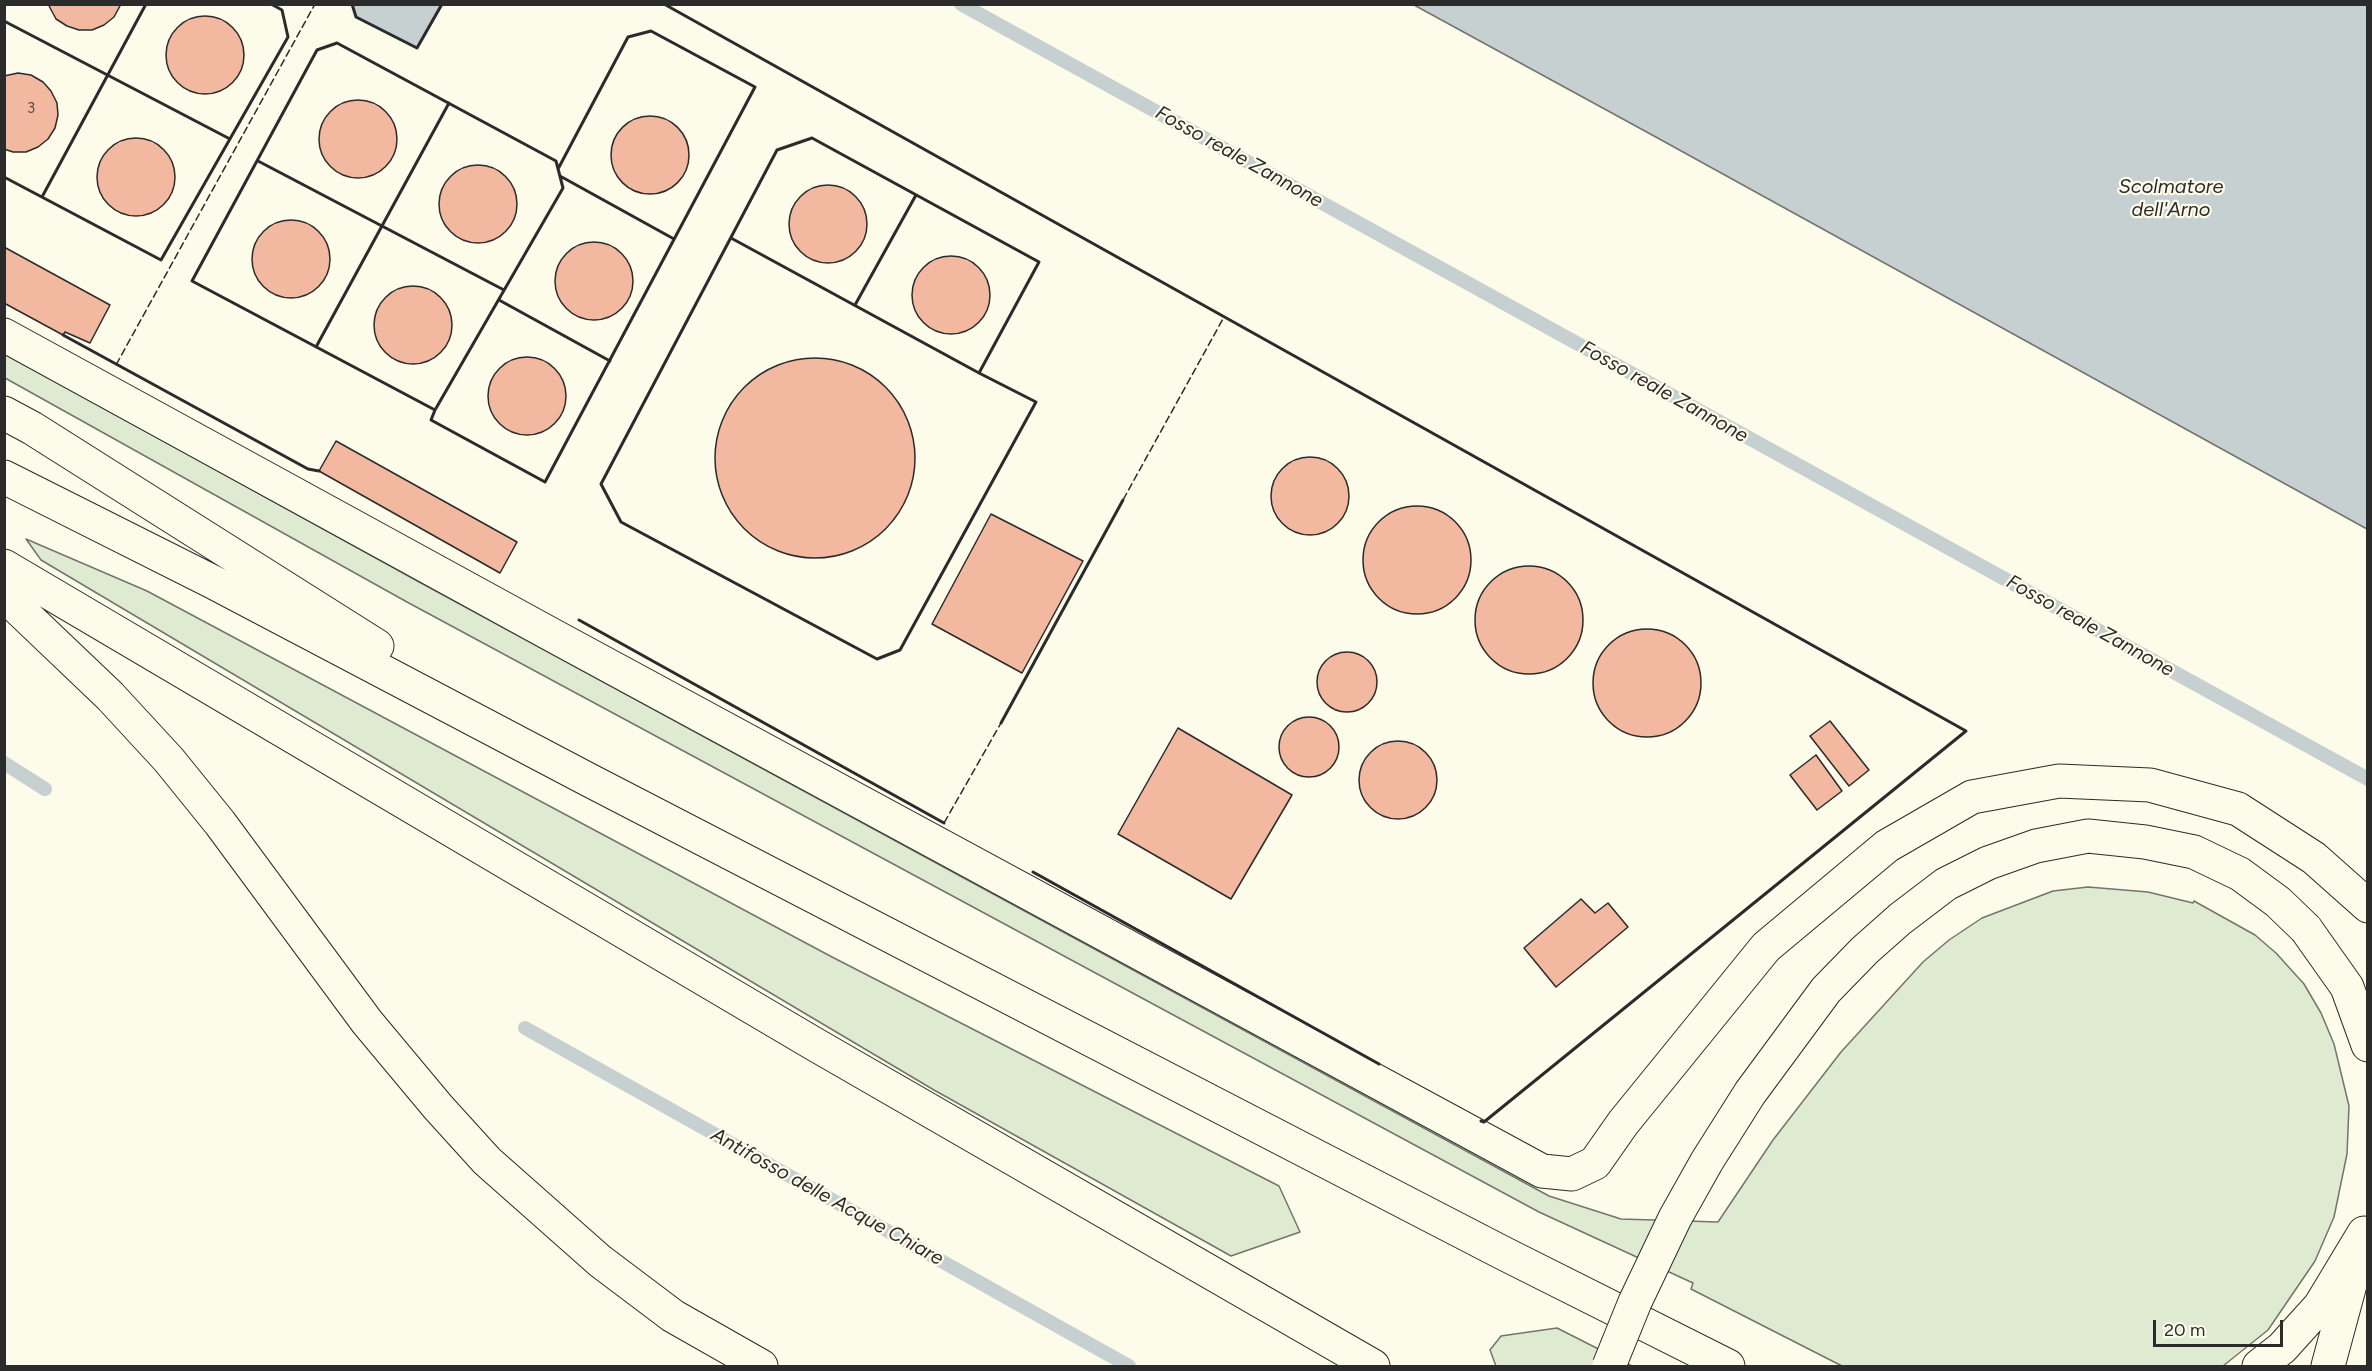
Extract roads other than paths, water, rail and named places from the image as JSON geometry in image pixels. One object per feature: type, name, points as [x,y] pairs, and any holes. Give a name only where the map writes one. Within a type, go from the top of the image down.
[{"type":"main road","points":[[4,335],[1542,1171],[1572,1174],[1595,1162],[1623,1123],[1766,947],[1887,846],[1972,796],[2059,781],[2150,785],[2238,809],[2314,858],[2367,906]]},
{"type":"main road","points":[[4,413],[32,428],[588,780]]},
{"type":"main road","points":[[4,477],[213,582],[588,780],[1727,1366]]},
{"type":"main road","points":[[4,566],[796,1033],[1373,1366]]},
{"type":"main road","points":[[4,595],[110,696],[169,760],[220,823],[367,1022],[438,1107],[487,1161],[600,1261],[673,1316],[761,1366]]},
{"type":"main road","points":[[1609,1366],[1635,1302],[1675,1218],[1707,1161],[1750,1093],[1826,990],[1865,950],[1900,919],[1946,884],[1988,863],[2036,846],[2088,836],[2145,842],[2194,852],[2240,874],[2278,902],[2306,929],[2347,987],[2367,1045]]},
{"type":"main road","points":[[2259,1366],[2282,1348],[2320,1306],[2366,1226]]},
{"type":"main road","points":[[2328,1366],[2366,1226]]},
{"type":"water","points":[[352,4],[442,5],[417,48],[356,17]]},
{"type":"water","name":"Scolmatore dell'Arno","points":[[1414,5],[2367,5],[2367,529],[1654,136]]},
{"type":"waterway","name":"Fosso reale Zannone","points":[[961,4],[2368,779]]},
{"type":"waterway","name":"Antifosso delle Acque Chiare","points":[[4,763],[45,789]]},
{"type":"waterway","name":"Antifosso delle Acque Chiare","points":[[525,1028],[1129,1366]]}]
